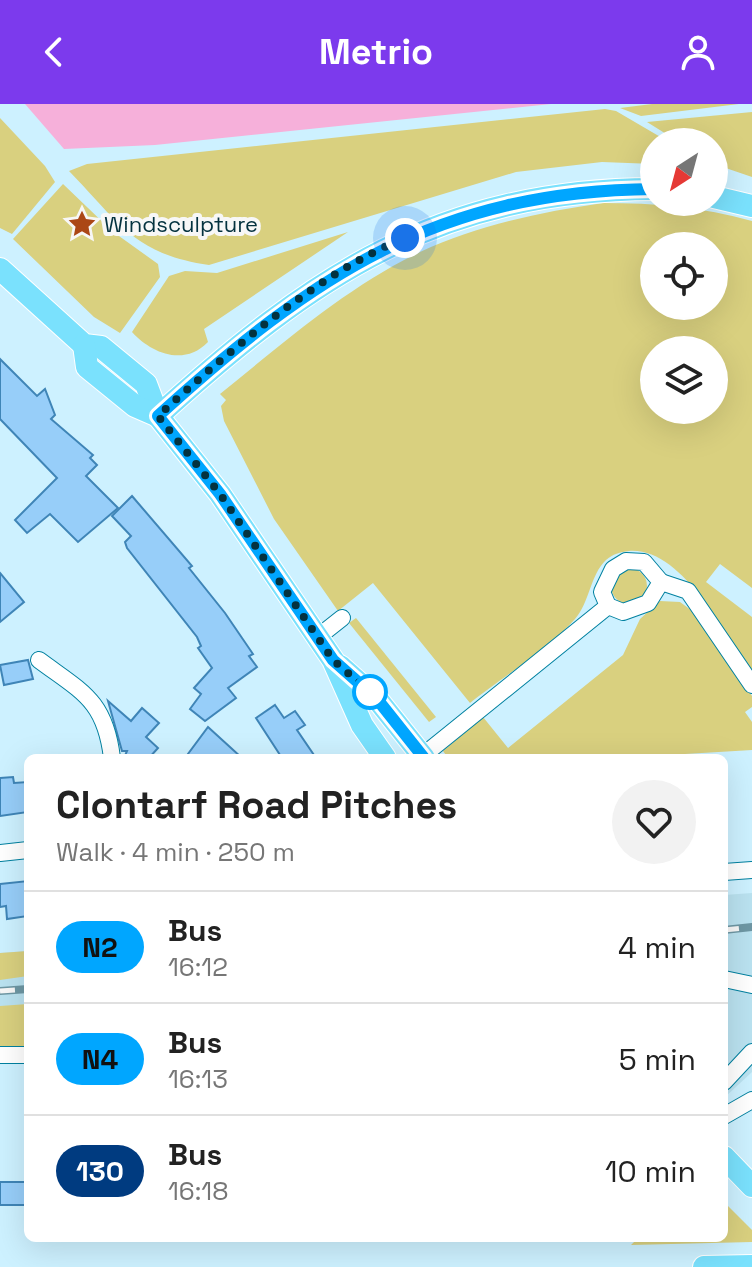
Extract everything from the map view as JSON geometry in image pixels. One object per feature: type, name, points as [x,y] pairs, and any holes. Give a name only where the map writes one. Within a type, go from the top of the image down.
[{"type":"main road","points":[[158,416],[262,326],[382,248],[472,212],[543,196],[600,189],[640,189]]},
{"type":"main road","points":[[728,200],[752,206]]},
{"type":"main road","points":[[0,269],[84,345],[101,347],[146,384],[158,416],[220,494],[333,660],[362,725],[382,754]]},
{"type":"main road","points":[[333,660],[377,699],[420,754]]},
{"type":"main road","points":[[728,1161],[752,1186]]},
{"type":"main road","points":[[704,1267],[752,1266]]},
{"type":"street","points":[[661,582],[648,603],[635,611],[623,612],[608,606],[602,592],[613,569],[626,561],[644,562],[661,582],[688,591],[752,685]]},
{"type":"street","points":[[426,754],[608,606]]},
{"type":"street","points":[[318,637],[342,618]]},
{"type":"street","points":[[39,660],[89,696],[104,718],[111,754]]},
{"type":"street","points":[[0,853],[24,850]]},
{"type":"street","points":[[728,872],[752,870]]},
{"type":"street","points":[[728,980],[752,985]]},
{"type":"street","points":[[728,1078],[752,1052]]},
{"type":"street","points":[[0,1055],[24,1055]]},
{"type":"street","points":[[728,1114],[752,1100]]},
{"type":"shaded area","points":[[25,104],[551,104],[155,145],[64,149]]},
{"type":"shaded area","points":[[652,104],[739,104],[641,116],[620,108]]},
{"type":"shaded area","points":[[605,109],[616,111],[645,128],[640,128],[640,163],[602,162],[516,172],[209,265],[162,253],[129,233],[69,171],[87,164]]},
{"type":"shaded area","points":[[752,112],[752,177],[728,169],[728,128],[657,128],[647,122]]},
{"type":"shaded area","points":[[0,118],[45,166],[55,182],[12,234],[0,228]]},
{"type":"shaded area","points":[[63,184],[112,231],[158,264],[160,277],[120,333],[94,317],[13,239]]},
{"type":"shaded area","points":[[603,203],[640,204],[640,216],[728,215],[752,221],[752,588],[720,564],[706,582],[752,617],[752,676],[701,597],[685,578],[667,563],[649,554],[629,551],[611,556],[601,566],[584,605],[565,630],[470,703],[373,583],[338,611],[274,519],[224,421],[221,406],[226,400],[220,394],[341,299],[420,252],[487,227],[533,215]]},
{"type":"shaded area","points":[[348,232],[204,329],[208,342],[199,350],[189,354],[168,354],[149,346],[132,332],[169,276],[185,271],[217,273]]},
{"type":"shaded area","points":[[629,568],[642,573],[647,586],[642,599],[629,604],[616,599],[611,586],[616,573]]},
{"type":"shaded area","points":[[660,601],[680,602],[695,613],[752,696],[752,707],[745,712],[752,722],[752,750],[685,754],[445,754],[443,751],[483,717],[508,748],[623,655],[640,619]]},
{"type":"shaded area","points":[[356,618],[436,717],[429,722],[349,623]]},
{"type":"shaded area","points":[[752,893],[752,1072],[728,1094],[728,895]]},
{"type":"shaded area","points":[[24,951],[24,1047],[0,1048],[0,953]]},
{"type":"shaded area","points":[[24,951],[24,977],[0,980],[0,953]]},
{"type":"shaded area","points":[[24,1004],[24,1047],[0,1048],[0,1006]]},
{"type":"shaded area","points":[[728,1206],[752,1230],[752,1242],[631,1245],[634,1242],[728,1242]]},
{"type":"building","points":[[0,359],[37,396],[45,389],[55,415],[51,419],[93,455],[90,458],[97,465],[86,476],[118,508],[78,542],[50,514],[27,533],[15,520],[57,478],[0,419]]},
{"type":"building","points":[[132,496],[192,566],[189,568],[253,654],[249,656],[257,667],[228,688],[236,698],[205,721],[190,709],[201,694],[194,688],[212,668],[198,648],[201,646],[197,637],[127,548],[125,542],[131,536],[112,516]]},
{"type":"building","points":[[0,573],[24,602],[0,622]]},
{"type":"building","points":[[28,660],[33,679],[4,685],[0,665]]},
{"type":"building","points":[[108,701],[131,721],[142,708],[159,723],[146,737],[158,748],[153,754],[126,754],[127,751],[122,751]]},
{"type":"building","points":[[275,705],[284,718],[295,711],[305,725],[297,730],[313,754],[279,754],[256,718]]},
{"type":"building","points":[[208,727],[238,754],[188,754]]},
{"type":"building","points":[[13,777],[14,783],[24,782],[24,813],[0,816],[0,778]]},
{"type":"building","points":[[24,881],[24,917],[7,919],[6,906],[0,907],[0,884]]},
{"type":"building","points":[[0,1182],[24,1182],[24,1205],[0,1205]]},
{"type":"railway","points":[[728,930],[752,927]]},
{"type":"railway","points":[[0,991],[24,989]]},
{"type":"bus line","name":"N2","points":[[421,754],[377,699],[333,660],[220,494],[158,416],[262,326],[382,248],[472,212],[543,196],[600,189],[640,189]]},
{"type":"place","name":"Windsculpture","points":[[82,224]]},
{"type":"route","points":[[370,692],[333,660],[220,494],[158,416],[262,326],[382,248],[405,238]]}]
